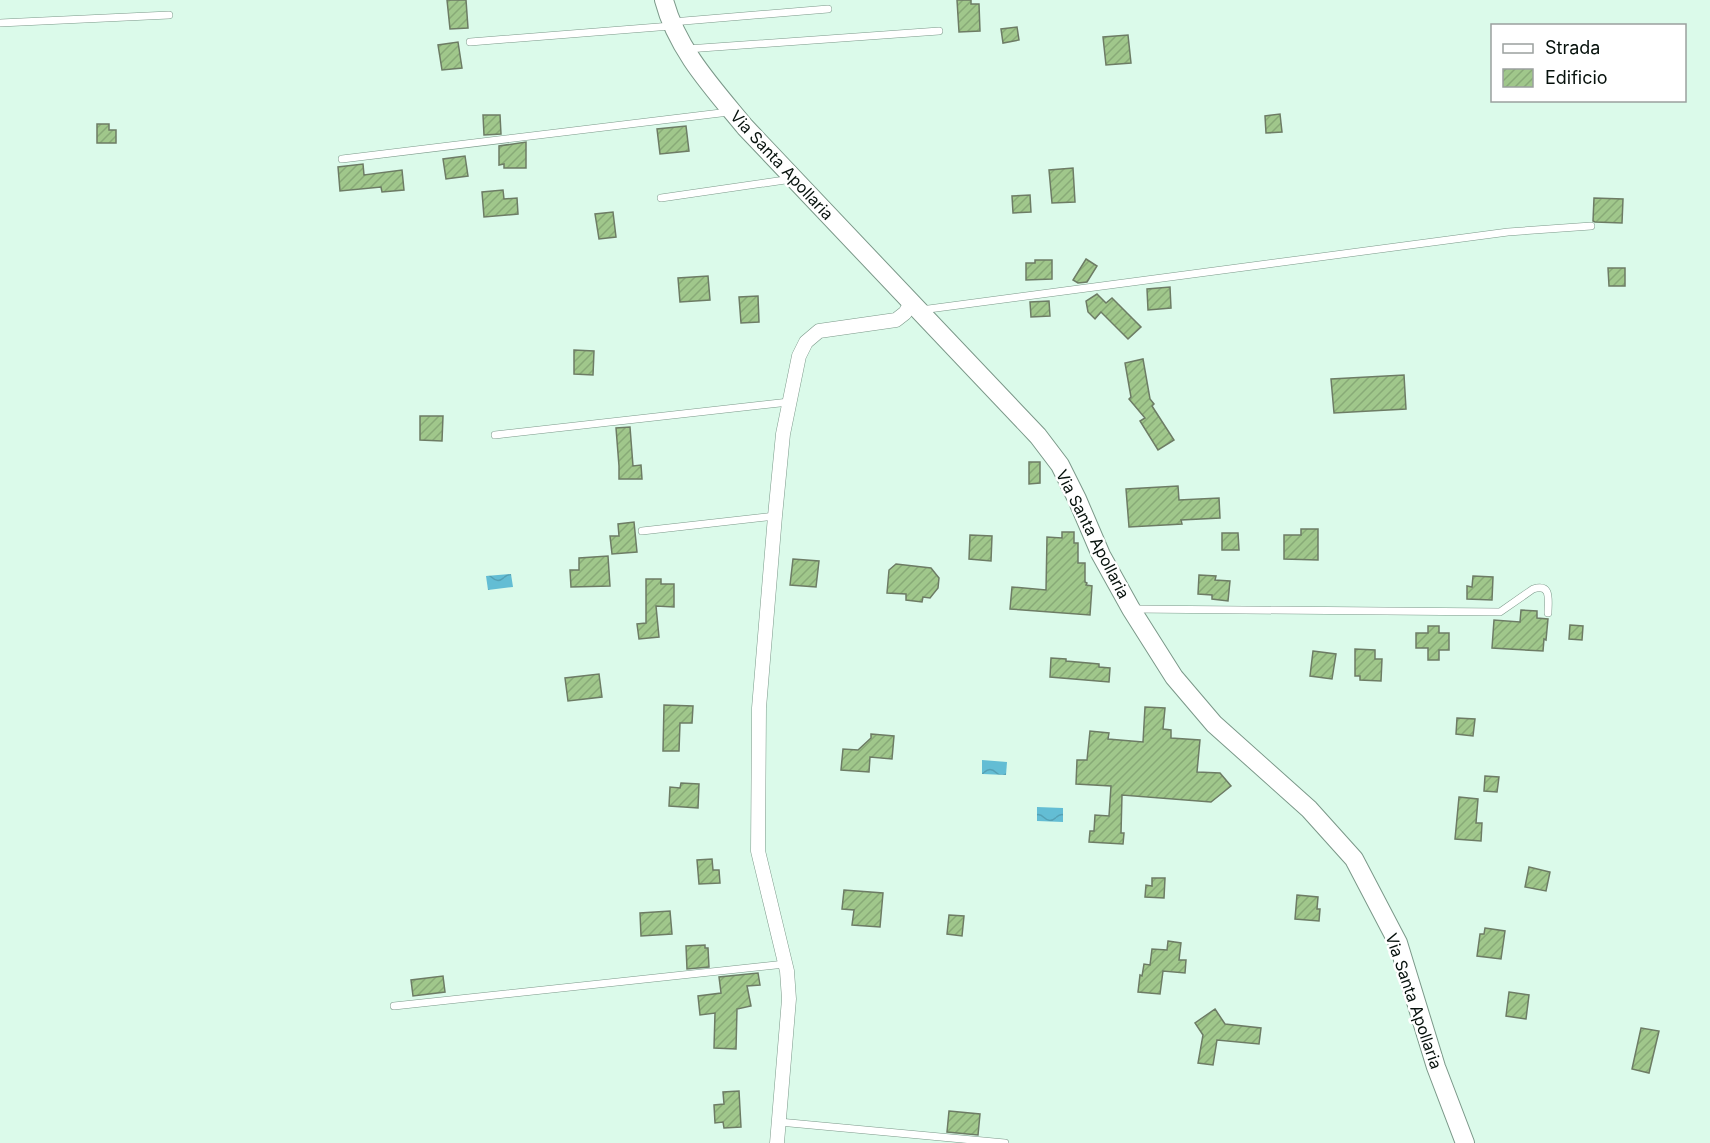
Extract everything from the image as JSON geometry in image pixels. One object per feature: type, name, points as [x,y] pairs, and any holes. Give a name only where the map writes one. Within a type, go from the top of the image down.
[{"type":"street","name":"Via Santa Apollaria","points":[[664,0],[672,24],[685,49],[700,73],[732,111],[914,307],[1038,436],[1060,465],[1101,555],[1131,609],[1174,677],[1214,724],[1308,809],[1354,859],[1398,943],[1436,1067],[1465,1143]]},
{"type":"street","points":[[777,1143],[789,999],[788,978],[762,869],[757,833],[759,708],[783,434],[799,356],[812,335],[828,329],[896,320],[914,307]]},
{"type":"lane","points":[[470,42],[828,9]]},
{"type":"lane","points":[[0,23],[170,15]]},
{"type":"lane","points":[[685,49],[939,32]]},
{"type":"lane","points":[[342,159],[732,111]]},
{"type":"lane","points":[[661,198],[794,179]]},
{"type":"lane","points":[[914,307],[1508,232],[1591,226]]},
{"type":"lane","points":[[495,435],[789,402]]},
{"type":"lane","points":[[642,531],[775,516]]},
{"type":"lane","points":[[1131,609],[1500,612],[1539,587],[1548,593],[1548,613]]},
{"type":"lane","points":[[394,1006],[785,964]]},
{"type":"lane","points":[[779,1122],[1005,1143]]},
{"type":"water","points":[[511,574],[513,587],[488,590],[486,576]]},
{"type":"water","points":[[982,760],[1007,762],[1006,775],[982,774]]},
{"type":"water","points":[[1037,807],[1063,808],[1063,822],[1037,821]]},
{"type":"building","points":[[447,0],[466,0],[468,28],[450,29]]},
{"type":"building","points":[[957,0],[971,0],[971,4],[979,4],[980,31],[959,32]]},
{"type":"building","points":[[1017,27],[1019,40],[1003,43],[1001,29]]},
{"type":"building","points":[[1128,35],[1131,63],[1106,65],[1103,37]]},
{"type":"building","points":[[458,42],[462,68],[442,70],[438,45]]},
{"type":"building","points":[[1280,114],[1282,132],[1266,133],[1265,116]]},
{"type":"building","points":[[483,115],[500,115],[501,134],[484,135]]},
{"type":"building","points":[[97,124],[109,124],[109,130],[116,130],[116,143],[97,143]]},
{"type":"building","points":[[686,126],[689,151],[660,154],[657,129]]},
{"type":"building","points":[[526,142],[526,168],[504,168],[504,164],[499,165],[499,146]]},
{"type":"building","points":[[465,156],[468,176],[446,179],[443,159]]},
{"type":"building","points":[[363,164],[364,175],[402,170],[404,190],[382,192],[381,187],[340,191],[338,167]]},
{"type":"building","points":[[1073,168],[1075,202],[1052,203],[1049,170]]},
{"type":"building","points":[[503,190],[504,199],[517,198],[518,214],[484,217],[482,192]]},
{"type":"building","points":[[1030,195],[1031,212],[1013,213],[1012,196]]},
{"type":"building","points":[[1594,198],[1623,199],[1622,223],[1593,221]]},
{"type":"building","points":[[613,212],[616,237],[599,239],[595,214]]},
{"type":"building","points":[[1086,259],[1097,266],[1087,282],[1078,283],[1073,280]]},
{"type":"building","points":[[1035,260],[1052,260],[1052,279],[1026,280],[1026,263],[1035,263]]},
{"type":"building","points":[[1608,268],[1625,268],[1625,286],[1609,286]]},
{"type":"building","points":[[708,276],[710,300],[680,302],[678,278]]},
{"type":"building","points":[[1170,287],[1171,308],[1148,310],[1147,289]]},
{"type":"building","points":[[1097,294],[1106,303],[1112,298],[1141,327],[1128,339],[1101,312],[1095,319],[1088,312],[1086,301]]},
{"type":"building","points":[[758,296],[759,322],[741,323],[739,297]]},
{"type":"building","points":[[1049,301],[1050,316],[1031,317],[1030,302]]},
{"type":"building","points":[[574,350],[594,351],[593,375],[574,374]]},
{"type":"building","points":[[1143,359],[1150,399],[1154,404],[1152,406],[1174,440],[1158,450],[1140,421],[1145,418],[1129,399],[1131,397],[1125,363]]},
{"type":"building","points":[[1404,375],[1406,409],[1334,413],[1331,379]]},
{"type":"building","points":[[420,416],[443,416],[442,441],[420,440]]},
{"type":"building","points":[[630,427],[633,466],[641,465],[642,479],[619,479],[616,428]]},
{"type":"building","points":[[1029,462],[1040,462],[1040,483],[1029,484]]},
{"type":"building","points":[[1178,486],[1179,500],[1219,498],[1220,518],[1181,520],[1182,524],[1129,527],[1126,489]]},
{"type":"building","points":[[634,522],[637,552],[612,554],[610,536],[619,536],[618,524]]},
{"type":"building","points":[[1301,529],[1318,529],[1318,560],[1284,559],[1284,535],[1301,535]]},
{"type":"building","points":[[1062,532],[1074,532],[1074,543],[1078,543],[1078,563],[1085,563],[1085,582],[1086,585],[1092,586],[1090,615],[1010,609],[1012,587],[1046,590],[1047,537],[1062,538]]},
{"type":"building","points":[[1222,533],[1238,533],[1239,550],[1222,550]]},
{"type":"building","points":[[970,535],[992,536],[991,561],[969,559]]},
{"type":"building","points":[[608,556],[610,586],[571,587],[570,570],[579,570],[579,558]]},
{"type":"building","points":[[793,559],[819,561],[816,587],[790,585]]},
{"type":"building","points":[[896,564],[931,568],[939,578],[938,588],[930,598],[923,597],[922,602],[906,600],[906,594],[887,593],[889,570]]},
{"type":"building","points":[[1199,575],[1216,576],[1215,580],[1230,581],[1228,601],[1212,599],[1212,595],[1198,594]]},
{"type":"building","points":[[1473,576],[1493,577],[1492,600],[1467,599],[1467,586],[1472,587]]},
{"type":"building","points":[[646,579],[661,579],[661,584],[674,584],[674,607],[656,606],[659,637],[639,639],[637,624],[646,623]]},
{"type":"building","points":[[1521,610],[1537,611],[1537,618],[1548,619],[1543,651],[1492,648],[1494,620],[1520,622]]},
{"type":"building","points":[[1570,625],[1583,626],[1582,640],[1569,639]]},
{"type":"building","points":[[1428,626],[1439,626],[1439,633],[1449,633],[1449,650],[1439,650],[1439,660],[1428,660],[1428,648],[1416,648],[1416,633],[1428,633]]},
{"type":"building","points":[[1355,649],[1375,650],[1375,659],[1382,659],[1381,681],[1360,680],[1360,676],[1355,676]]},
{"type":"building","points":[[1313,651],[1336,654],[1332,679],[1310,676]]},
{"type":"building","points":[[1051,658],[1099,664],[1099,667],[1110,668],[1109,682],[1050,677]]},
{"type":"building","points":[[599,674],[602,697],[568,701],[565,678]]},
{"type":"building","points":[[664,705],[693,706],[692,723],[680,723],[679,751],[663,751]]},
{"type":"building","points":[[1145,707],[1165,708],[1163,729],[1171,730],[1171,738],[1200,740],[1197,772],[1220,773],[1231,786],[1211,802],[1122,795],[1123,844],[1089,842],[1090,831],[1094,831],[1095,815],[1109,816],[1111,786],[1076,784],[1077,760],[1087,760],[1090,731],[1109,733],[1108,739],[1143,742]]},
{"type":"building","points":[[1457,718],[1475,719],[1473,736],[1456,734]]},
{"type":"building","points":[[871,734],[894,736],[892,759],[870,757],[869,772],[841,770],[843,749],[858,750],[871,738]]},
{"type":"building","points":[[1485,776],[1499,777],[1497,792],[1484,791]]},
{"type":"building","points":[[681,783],[699,784],[698,808],[669,806],[670,787],[680,788]]},
{"type":"building","points":[[1459,797],[1478,799],[1476,823],[1482,823],[1481,841],[1455,839]]},
{"type":"building","points":[[712,859],[713,870],[719,870],[720,883],[699,884],[697,860]]},
{"type":"building","points":[[1529,867],[1550,872],[1546,891],[1525,887]]},
{"type":"building","points":[[1152,878],[1165,878],[1164,898],[1145,897],[1146,885],[1152,886]]},
{"type":"building","points":[[844,890],[883,893],[880,927],[852,925],[854,910],[842,909]]},
{"type":"building","points":[[1297,895],[1318,897],[1319,921],[1295,919]]},
{"type":"building","points":[[670,911],[672,934],[641,936],[640,913]]},
{"type":"building","points":[[949,915],[964,916],[962,936],[947,934]]},
{"type":"building","points":[[1485,928],[1505,931],[1501,959],[1477,956],[1480,934],[1484,934]]},
{"type":"building","points":[[1168,941],[1181,943],[1179,960],[1186,960],[1185,973],[1163,971],[1160,994],[1138,992],[1140,975],[1142,976],[1144,964],[1150,965],[1152,949],[1167,950]]},
{"type":"building","points":[[705,945],[705,948],[708,948],[709,967],[687,969],[686,946]]},
{"type":"building","points":[[758,973],[760,985],[747,986],[751,1006],[737,1009],[736,1049],[714,1048],[715,1013],[700,1015],[698,996],[721,993],[719,977]]},
{"type":"building","points":[[443,976],[445,992],[413,996],[411,980]]},
{"type":"building","points":[[1509,992],[1529,995],[1526,1019],[1506,1016]]},
{"type":"building","points":[[1215,1009],[1225,1024],[1261,1028],[1259,1044],[1217,1040],[1213,1065],[1198,1063],[1203,1035],[1195,1023]]},
{"type":"building","points":[[1641,1028],[1659,1031],[1649,1073],[1632,1069]]},
{"type":"building","points":[[739,1091],[741,1127],[724,1128],[723,1122],[715,1123],[714,1105],[724,1104],[723,1092]]},
{"type":"building","points":[[949,1111],[980,1114],[978,1135],[947,1132]]}]
